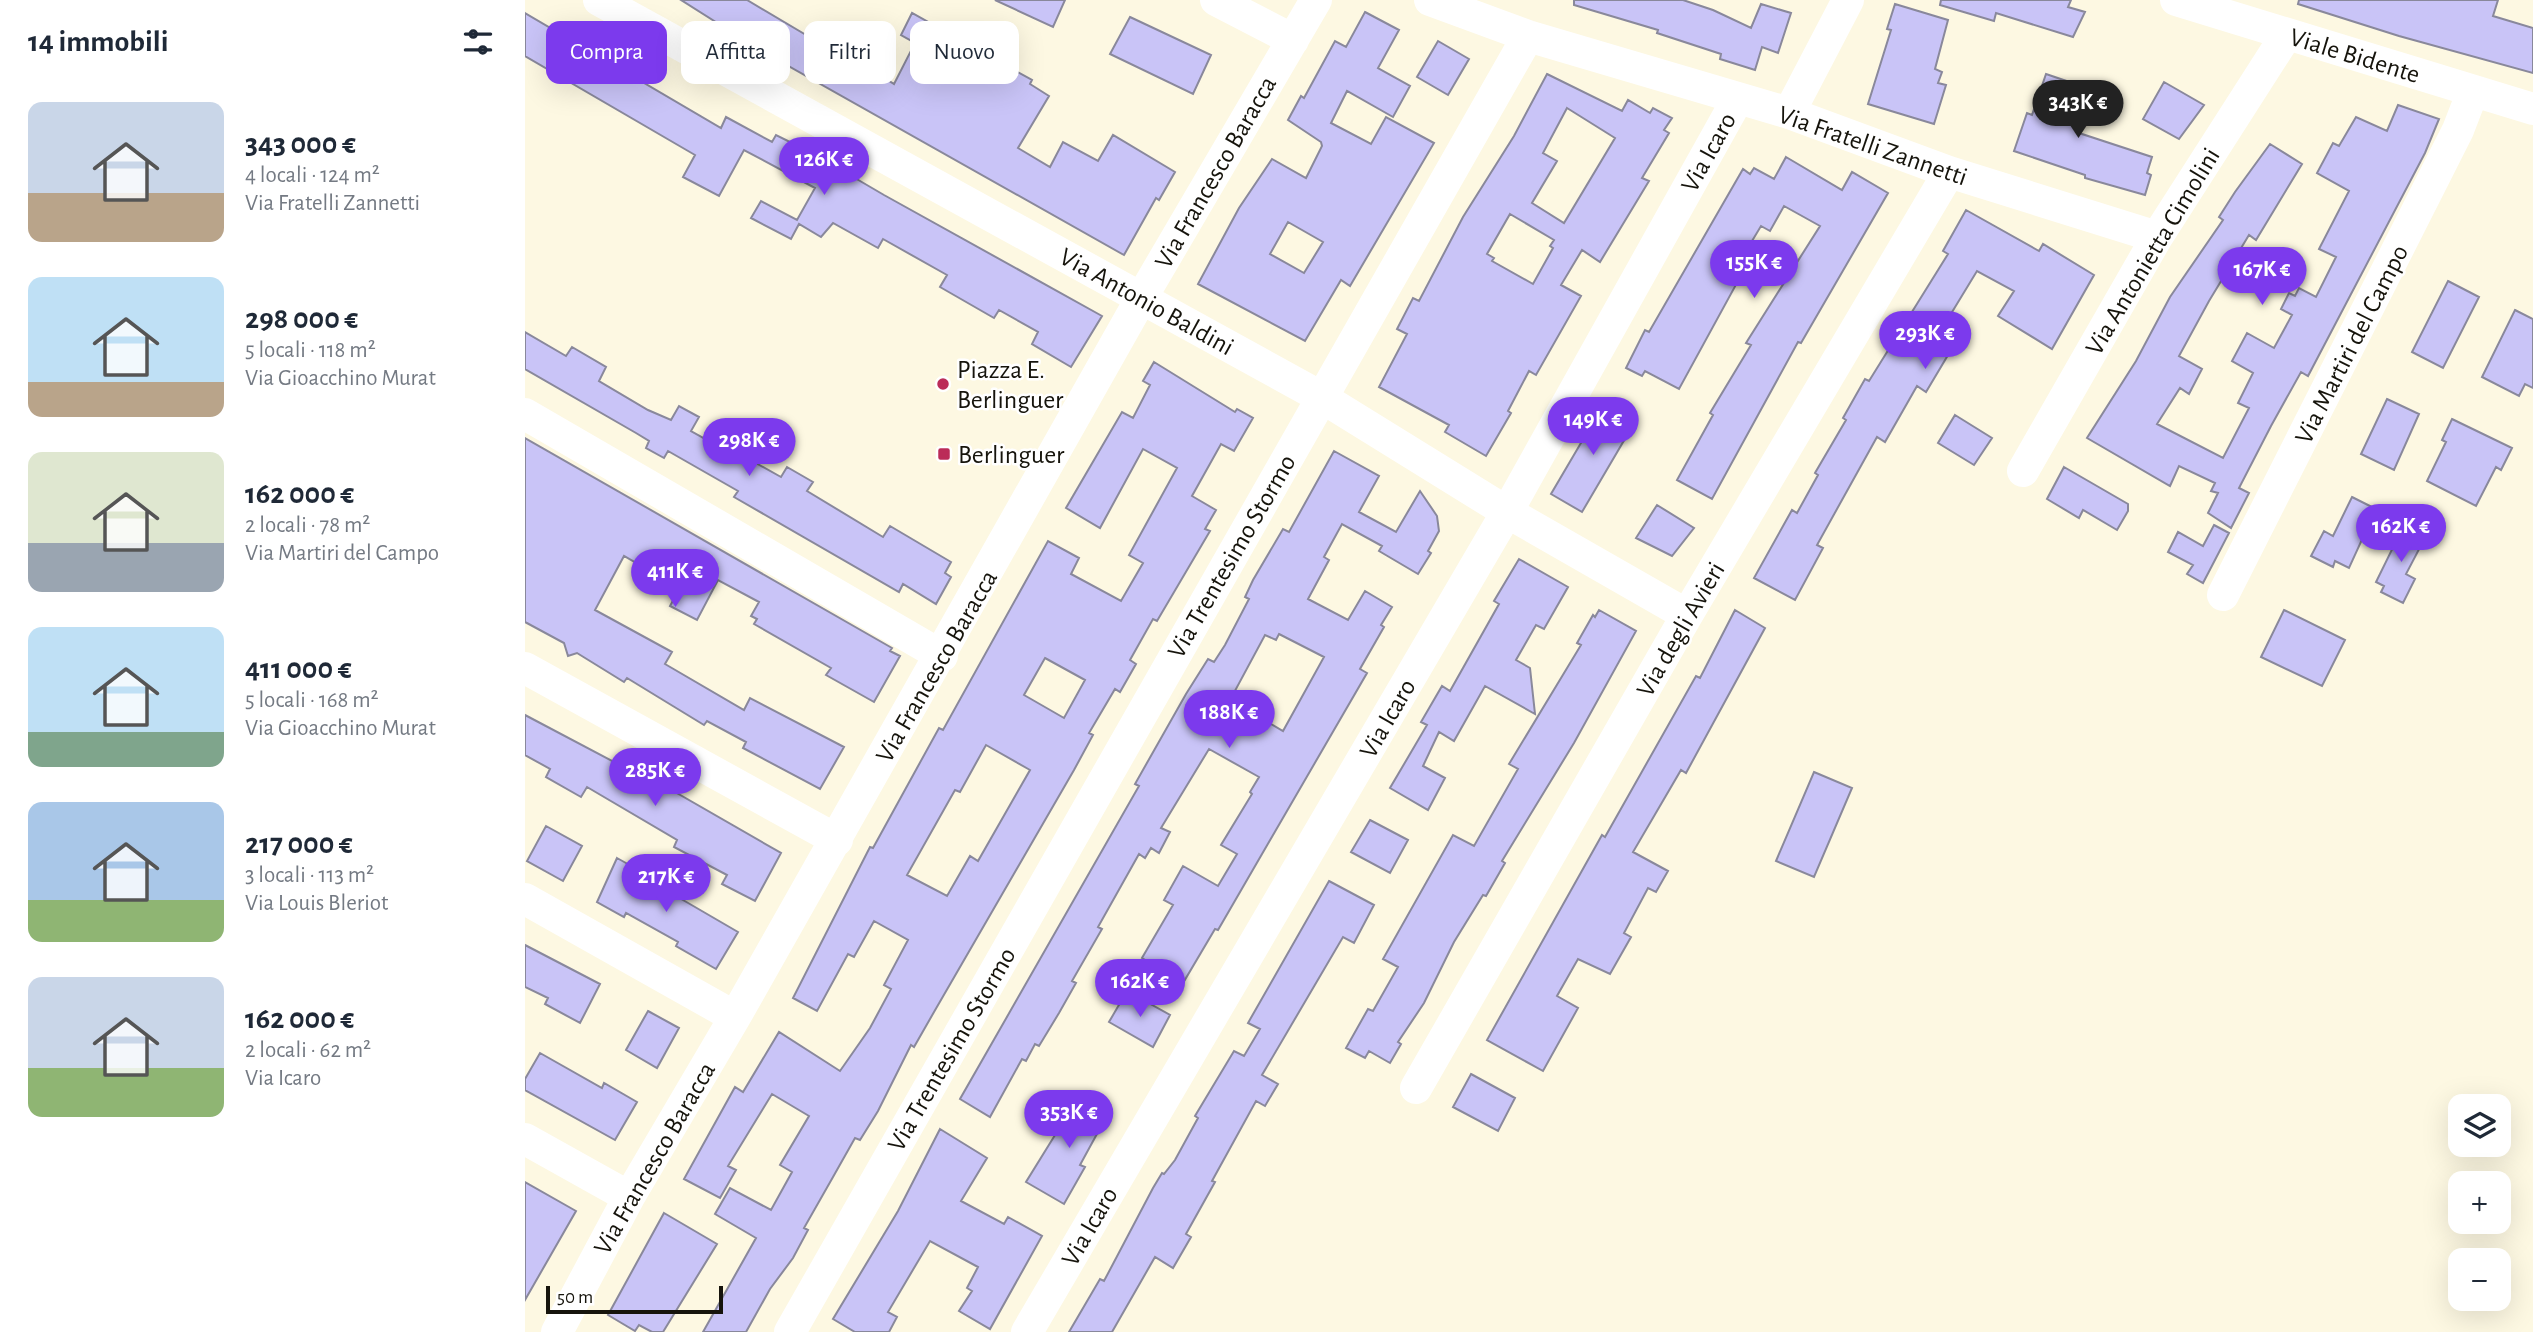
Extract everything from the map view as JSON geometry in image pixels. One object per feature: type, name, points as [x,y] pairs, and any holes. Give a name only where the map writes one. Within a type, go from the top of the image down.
[{"type":"street","name":"Via Antonio Baldini","points":[[599,0],[1321,397],[1507,512],[1687,615]]},
{"type":"street","points":[[1216,0],[1293,40]]},
{"type":"street","name":"Via Francesco Baracca","points":[[557,1332],[629,1197],[736,1017],[942,656],[1142,297],[1316,0]]},
{"type":"street","name":"Via Fratelli Zannetti","points":[[1430,0],[1528,36],[1737,100],[1789,113],[1949,172],[2157,237]]},
{"type":"street","points":[[1789,113],[1847,0]]},
{"type":"street","name":"Viale Bidente","points":[[2176,0],[2533,109]]},
{"type":"street","name":"Via Antonietta Cimolini","points":[[2023,471],[2157,237],[2287,34]]},
{"type":"street","name":"Via Trentesimo Stormo","points":[[790,1332],[1528,36]]},
{"type":"street","name":"Via Martiri del Campo","points":[[2223,595],[2452,142],[2473,91]]},
{"type":"street","name":"Via Icaro","points":[[1027,1332],[1507,512],[1737,100]]},
{"type":"street","name":"Via degli Avieri","points":[[1416,1088],[1687,615],[1949,172]]},
{"type":"street","points":[[525,414],[942,656]]},
{"type":"street","points":[[525,667],[837,840]]},
{"type":"street","points":[[525,899],[736,1017]]},
{"type":"street","points":[[525,1139],[629,1197]]},
{"type":"building","points":[[681,0],[747,0],[782,21],[714,21]]},
{"type":"building","points":[[995,0],[1065,0],[1053,27]]},
{"type":"building","points":[[1574,0],[1683,0],[1713,10],[1751,28],[1761,4],[1791,13],[1778,53],[1762,47],[1755,70],[1720,59],[1721,54],[1657,33],[1658,30],[1574,5]]},
{"type":"building","points":[[1941,0],[2071,0],[2068,7],[2085,12],[2073,37],[1996,13],[1994,21],[1940,5]]},
{"type":"building","points":[[2299,0],[2498,0],[2493,16],[2533,28],[2533,73],[2399,36],[2298,4]]},
{"type":"building","points":[[1895,4],[1948,20],[1935,69],[1942,72],[1938,83],[1946,85],[1934,124],[1868,104],[1891,30],[1887,29]]},
{"type":"building","points":[[1365,12],[1399,30],[1378,68],[1410,86],[1393,117],[1347,91],[1331,123],[1371,144],[1386,117],[1434,143],[1350,286],[1341,280],[1305,341],[1198,284],[1239,208],[1272,159],[1306,178],[1322,146],[1321,142],[1288,120],[1301,96],[1304,98],[1335,41],[1346,47]],"holes":[[[1288,222],[1323,242],[1304,273],[1270,254]]]},
{"type":"building","points":[[525,13],[546,25],[546,68],[525,56]]},
{"type":"building","points":[[912,13],[926,21],[910,21],[910,40],[901,35]]},
{"type":"building","points":[[1130,17],[1211,55],[1193,94],[1110,54]]},
{"type":"building","points":[[790,25],[804,34],[804,75],[790,67]]},
{"type":"building","points":[[1438,41],[1469,59],[1448,95],[1417,77]]},
{"type":"building","points":[[910,53],[910,84],[1019,84],[1019,73],[1032,80],[1030,84],[1049,96],[1018,148],[1050,167],[1063,142],[1098,161],[1113,135],[1175,172],[1159,200],[1156,198],[1124,255],[820,84],[896,84]]},
{"type":"building","points":[[1547,74],[1622,111],[1628,100],[1650,113],[1653,108],[1672,118],[1664,130],[1669,133],[1642,178],[1649,181],[1600,262],[1582,250],[1561,285],[1581,296],[1536,375],[1529,371],[1508,411],[1511,413],[1486,456],[1445,432],[1449,425],[1379,387],[1407,334],[1397,329],[1413,298],[1419,301],[1463,217],[1514,136]],"holes":[[[1567,108],[1615,138],[1564,223],[1532,203],[1557,161],[1543,153]],[[1510,214],[1554,240],[1550,246],[1553,248],[1533,284],[1492,261],[1494,258],[1487,254]]]},
{"type":"building","points":[[2046,74],[2090,89],[2076,132],[2152,157],[2147,173],[2151,175],[2145,195],[2085,178],[2085,175],[2014,151],[2027,113],[2032,115]]},
{"type":"building","points":[[2164,82],[2204,105],[2179,139],[2143,119]]},
{"type":"building","points":[[573,84],[646,84],[721,128],[726,117],[772,142],[776,135],[794,144],[795,141],[845,168],[843,171],[884,195],[1102,316],[1071,367],[1032,344],[1038,332],[999,310],[994,318],[940,287],[947,275],[883,239],[878,248],[833,223],[821,237],[799,224],[791,239],[751,218],[761,201],[797,220],[815,188],[744,150],[719,196],[683,177],[695,155]]},
{"type":"building","points":[[2398,105],[2439,119],[2425,153],[2308,376],[2301,372],[2239,488],[2249,493],[2231,528],[2208,513],[2218,493],[2211,491],[2215,483],[2179,466],[2170,486],[2087,438],[2136,361],[2170,297],[2223,220],[2219,217],[2270,144],[2302,164],[2256,240],[2249,235],[2209,301],[2179,356],[2202,369],[2189,394],[2180,388],[2157,424],[2223,458],[2249,408],[2238,403],[2253,373],[2232,361],[2247,333],[2274,348],[2292,315],[2281,309],[2289,293],[2295,296],[2299,288],[2316,297],[2336,257],[2319,249],[2349,191],[2317,173],[2333,143],[2339,146],[2356,117],[2387,131]]},
{"type":"building","points":[[1786,157],[1842,190],[1852,172],[1888,193],[1801,343],[1798,342],[1712,499],[1677,480],[1713,415],[1710,413],[1751,345],[1746,343],[1820,226],[1784,206],[1770,231],[1761,226],[1737,266],[1744,270],[1679,389],[1645,371],[1642,376],[1626,368],[1645,330],[1649,332],[1743,169],[1750,174],[1754,168],[1774,179]]},
{"type":"building","points":[[1966,210],[2039,251],[2043,244],[2094,275],[2052,349],[1998,316],[2014,291],[1977,271],[1932,345],[1948,355],[1926,392],[1917,386],[1885,442],[1877,437],[1817,545],[1823,548],[1795,600],[1754,578],[1792,510],[1797,513],[1865,379],[1869,381],[1948,254],[1943,251]]},
{"type":"building","points":[[2448,281],[2479,297],[2443,368],[2412,352]]},
{"type":"building","points":[[2515,310],[2533,319],[2533,388],[2525,384],[2519,396],[2482,377]]},
{"type":"building","points":[[525,332],[566,356],[572,347],[606,367],[599,381],[648,410],[671,420],[679,406],[699,417],[691,431],[752,465],[754,462],[781,477],[787,467],[813,482],[807,491],[883,537],[890,526],[951,562],[945,573],[951,577],[936,604],[903,584],[899,592],[734,497],[738,491],[668,451],[664,458],[646,448],[649,441],[525,369]]},
{"type":"building","points":[[1154,362],[1235,412],[1237,409],[1253,418],[1234,451],[1221,444],[1192,496],[1216,510],[1205,529],[1210,531],[1157,621],[1153,619],[1130,660],[1136,664],[1120,692],[1115,689],[1089,733],[1093,735],[1074,770],[914,1047],[911,1045],[878,1111],[860,1140],[855,1138],[804,1228],[808,1230],[793,1258],[770,1289],[746,1332],[703,1332],[756,1238],[715,1214],[730,1188],[771,1210],[792,1172],[780,1165],[809,1116],[772,1094],[728,1166],[736,1170],[720,1198],[684,1179],[735,1087],[743,1092],[779,1032],[840,1071],[870,1028],[891,989],[884,985],[908,940],[874,921],[854,957],[848,954],[817,1011],[793,998],[870,847],[873,848],[939,728],[943,730],[1048,541],[1079,558],[1071,574],[1121,601],[1143,563],[1129,555],[1177,468],[1143,449],[1100,528],[1066,508],[1122,412],[1133,418],[1150,385],[1143,381]],"holes":[[[1045,658],[1085,680],[1064,718],[1024,695]],[[986,745],[1030,770],[978,861],[970,856],[947,896],[907,875],[955,790],[960,792]]]},
{"type":"building","points":[[2387,399],[2419,414],[2394,470],[2361,454]]},
{"type":"building","points":[[1605,402],[1636,420],[1582,512],[1551,494]]},
{"type":"building","points":[[1955,415],[1992,438],[1974,465],[1938,443]]},
{"type":"building","points":[[2452,419],[2512,448],[2501,470],[2496,467],[2476,506],[2427,481],[2446,442],[2442,440]]},
{"type":"building","points":[[525,438],[892,648],[890,651],[900,656],[874,702],[826,675],[831,668],[754,624],[757,619],[751,616],[759,602],[718,580],[697,620],[670,606],[689,571],[654,551],[645,568],[624,556],[595,610],[672,652],[665,664],[744,710],[750,698],[844,747],[820,789],[743,748],[746,742],[707,721],[704,725],[627,678],[624,682],[577,653],[568,656],[564,643],[525,622]]},
{"type":"building","points":[[1334,451],[1379,476],[1359,512],[1396,532],[1420,491],[1437,516],[1439,531],[1428,551],[1431,553],[1418,574],[1379,551],[1382,546],[1342,524],[1324,557],[1329,560],[1308,599],[1348,620],[1365,591],[1392,607],[1360,669],[1367,673],[1218,930],[1215,929],[1183,983],[1142,958],[1173,905],[1164,900],[1183,866],[1218,886],[1237,854],[1221,845],[1252,794],[1250,792],[1259,777],[1209,749],[1161,828],[1170,832],[1159,853],[1151,848],[1145,858],[1139,854],[1098,927],[1102,929],[1072,981],[1076,983],[1039,1046],[1035,1044],[1026,1061],[1022,1059],[990,1117],[960,1099],[1139,786],[1135,784],[1186,694],[1208,659],[1214,662],[1225,645],[1249,599],[1245,597],[1253,580],[1283,529],[1289,532]],"holes":[[[1279,634],[1324,657],[1283,731],[1230,700],[1265,635],[1276,640]]]},
{"type":"building","points":[[2064,467],[2128,504],[2128,511],[2117,530],[2083,510],[2079,518],[2047,499]]},
{"type":"building","points":[[2352,497],[2376,509],[2349,568],[2335,561],[2333,567],[2311,556],[2324,531],[2333,536]]},
{"type":"building","points":[[1657,505],[1694,528],[1672,556],[1636,538]]},
{"type":"building","points":[[2405,523],[2427,534],[2406,574],[2415,579],[2403,603],[2381,592],[2384,586],[2376,582]]},
{"type":"building","points":[[2214,525],[2229,533],[2203,583],[2187,574],[2193,565],[2168,552],[2178,532],[2203,546]]},
{"type":"building","points":[[1519,559],[1568,587],[1544,629],[1536,625],[1516,660],[1530,668],[1535,714],[1485,686],[1454,741],[1439,732],[1423,766],[1445,778],[1428,810],[1390,788],[1427,725],[1421,722],[1442,686],[1450,691],[1499,604],[1494,601]]},
{"type":"building","points":[[1599,610],[1636,631],[1574,743],[1502,861],[1505,863],[1486,896],[1483,895],[1454,942],[1424,1003],[1398,1042],[1401,1044],[1390,1063],[1369,1051],[1365,1058],[1346,1048],[1368,1009],[1373,1011],[1398,967],[1383,959],[1453,835],[1474,846],[1518,769],[1509,764],[1581,645],[1577,643],[1593,615],[1595,617]]},
{"type":"building","points":[[1735,610],[1765,628],[1686,773],[1681,770],[1633,852],[1668,871],[1656,892],[1648,888],[1624,933],[1631,937],[1610,974],[1578,959],[1557,996],[1578,1008],[1543,1071],[1487,1040],[1602,835],[1605,837],[1696,676],[1700,678]]},
{"type":"building","points":[[2284,610],[2345,640],[2322,686],[2261,657]]},
{"type":"building","points":[[525,715],[633,772],[635,769],[781,853],[755,901],[722,884],[727,875],[674,847],[677,840],[587,787],[581,797],[546,777],[550,769],[525,755]]},
{"type":"building","points":[[1814,772],[1852,788],[1814,877],[1776,861]]},
{"type":"building","points":[[1370,820],[1408,840],[1390,873],[1351,852]]},
{"type":"building","points":[[546,826],[582,846],[563,881],[527,861]]},
{"type":"building","points":[[617,858],[642,872],[640,875],[738,932],[716,969],[676,946],[678,942],[626,913],[624,917],[597,902]]},
{"type":"building","points":[[1329,881],[1374,905],[1354,943],[1343,937],[1262,1075],[1278,1084],[1265,1106],[1256,1101],[1186,1234],[1191,1237],[1173,1268],[1155,1257],[1112,1332],[1069,1332],[1100,1279],[1104,1281],[1153,1188],[1162,1173],[1164,1174],[1175,1160],[1198,1118],[1195,1116],[1234,1051],[1244,1056],[1260,1029],[1248,1023]]},
{"type":"building","points":[[525,945],[600,984],[580,1023],[545,1004],[548,998],[525,987]]},
{"type":"building","points":[[1127,991],[1170,1015],[1153,1047],[1109,1022]]},
{"type":"building","points":[[648,1011],[679,1028],[657,1068],[626,1050]]},
{"type":"building","points":[[540,1053],[602,1088],[604,1083],[637,1102],[615,1140],[525,1090],[525,1079]]},
{"type":"building","points":[[1471,1074],[1515,1098],[1498,1131],[1453,1107]]},
{"type":"building","points":[[1081,1093],[1110,1110],[1080,1165],[1085,1167],[1064,1204],[1026,1182]]},
{"type":"building","points":[[940,1129],[987,1158],[961,1201],[1004,1224],[1008,1217],[1042,1236],[990,1329],[959,1311],[972,1291],[967,1288],[978,1267],[930,1241],[888,1312],[897,1317],[889,1332],[855,1332],[833,1319],[898,1211]]},
{"type":"building","points":[[525,1182],[576,1211],[525,1300]]},
{"type":"building","points":[[664,1213],[717,1244],[663,1332],[652,1332],[639,1325],[635,1331],[608,1315]]},
{"type":"place","name":"Piazza E. Berlinguer","points":[[943,384]]},
{"type":"place","name":"Berlinguer","points":[[944,454]]}]
